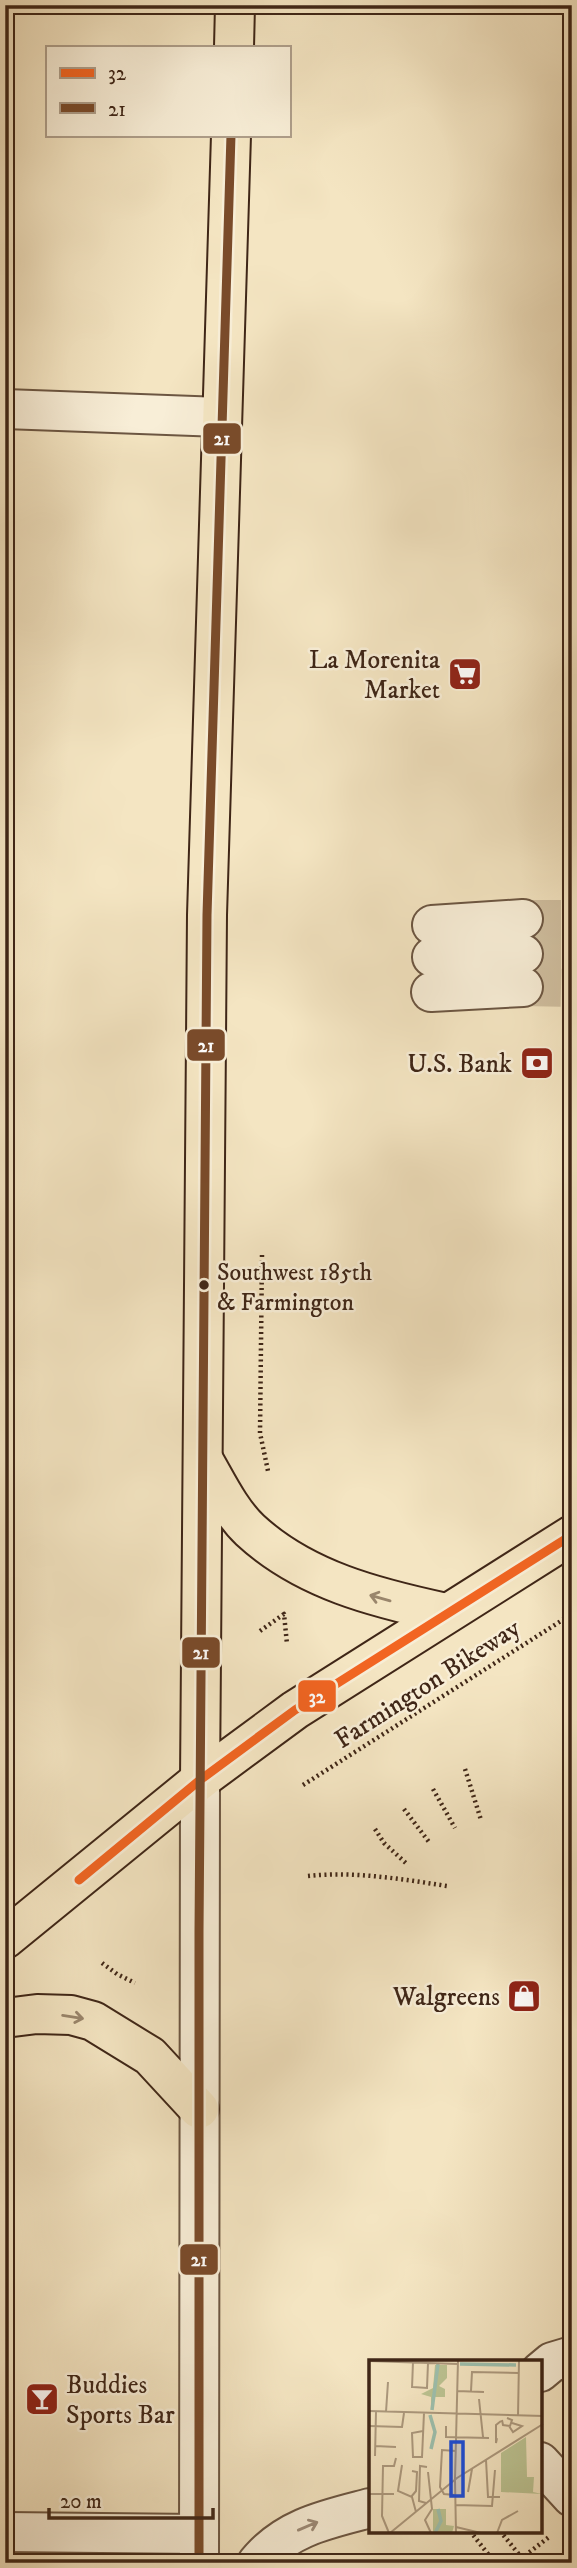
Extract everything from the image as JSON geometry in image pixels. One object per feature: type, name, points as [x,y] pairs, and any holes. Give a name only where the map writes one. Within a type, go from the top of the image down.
[{"type":"main road","points":[[234,46],[235,5]]},
{"type":"main road","points":[[200,1780],[207,915],[231,136]]},
{"type":"main road","points":[[203,1459],[226,1498],[249,1529],[278,1553],[349,1589],[446,1613]]},
{"type":"main road","points":[[5,1939],[200,1780],[295,1710],[572,1535]]},
{"type":"main road","points":[[5,2018],[37,2014],[71,2015],[93,2021],[150,2056],[199,2109]]},
{"type":"street","points":[[5,409],[221,417]]},
{"type":"street","points":[[432,958],[523,953],[432,958]]},
{"type":"street","points":[[5,2532],[199,2548],[200,1780]]},
{"type":"street","points":[[542,2370],[552,2362],[572,2356]]},
{"type":"street","points":[[542,2466],[564,2514]]},
{"type":"street","points":[[257,2563],[286,2536],[315,2522],[369,2508]]},
{"type":"path","points":[[262,1255],[260,1433],[270,1478]]},
{"type":"path","points":[[260,1631],[284,1614],[287,1644]]},
{"type":"path","name":"Farmington Bikeway","points":[[303,1785],[572,1614]]},
{"type":"path","points":[[465,1769],[481,1819]]},
{"type":"path","points":[[433,1789],[455,1828]]},
{"type":"path","points":[[404,1809],[429,1842]]},
{"type":"path","points":[[375,1829],[384,1843],[408,1865]]},
{"type":"path","points":[[308,1876],[333,1873],[447,1886]]},
{"type":"path","points":[[102,1963],[135,1983]]},
{"type":"path","points":[[516,2563],[564,2514]]},
{"type":"path","points":[[472,2533],[495,2563]]},
{"type":"path","points":[[502,2533],[522,2558]]},
{"type":"tunnel","points":[[523,919],[572,919]]},
{"type":"tunnel","points":[[523,954],[572,954]]},
{"type":"tunnel","points":[[523,987],[572,988]]},
{"type":"transit line","name":"21","points":[[199,2563],[199,1931],[207,915],[231,136]]},
{"type":"transit line","name":"32","points":[[79,1880],[200,1780],[295,1710],[572,1535]]},
{"type":"place","name":"La Morenita Market","points":[[465,674]]},
{"type":"place","name":"U.S. Bank","points":[[537,1063]]},
{"type":"place","name":"Southwest 185th & Farmington","points":[[204,1285]]},
{"type":"place","name":"Walgreens","points":[[524,1996]]},
{"type":"place","name":"Buddies Sports Bar","points":[[42,2399]]}]
